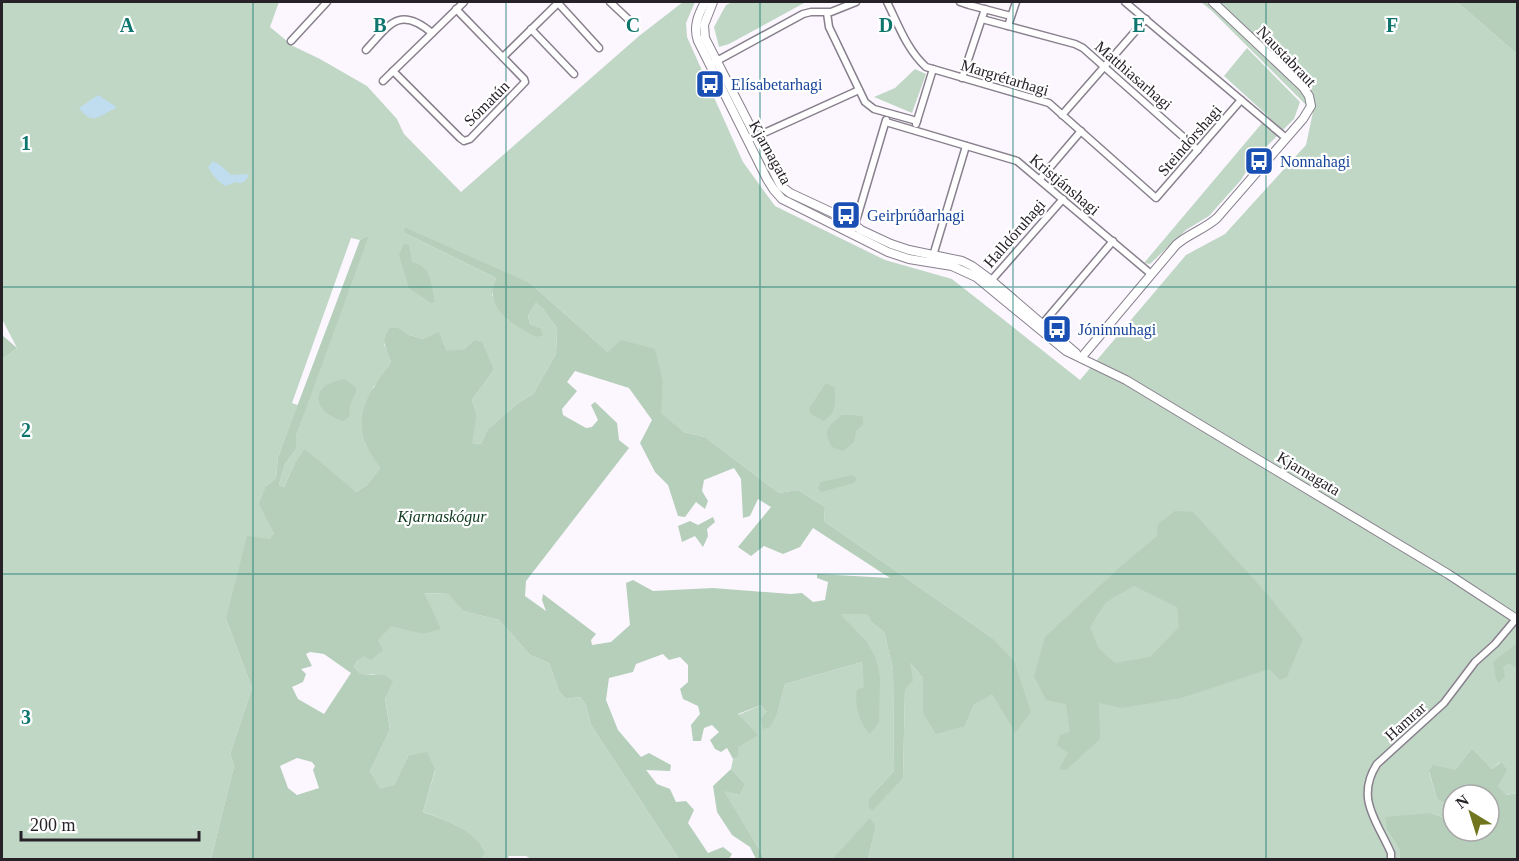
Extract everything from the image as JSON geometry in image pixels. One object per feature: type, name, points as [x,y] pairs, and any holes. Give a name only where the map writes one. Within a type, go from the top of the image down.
[{"type":"street","points":[[291,41],[327,2]]},
{"type":"street","points":[[383,81],[464,2]]},
{"type":"street","points":[[503,57],[559,2],[599,48]]},
{"type":"street","points":[[610,2],[628,19]]},
{"type":"street","name":"Kjarnagata","points":[[705,2],[695,32],[698,41],[714,63]]},
{"type":"street","name":"Kjarnagata","points":[[714,2],[705,20],[704,31],[714,63],[752,139],[781,186],[790,193],[848,220],[861,230],[932,259]]},
{"type":"street","points":[[714,63],[803,14],[827,13],[856,2]]},
{"type":"street","name":"Margrétarhagi","points":[[886,2],[911,51],[926,67],[1049,103],[1156,198]]},
{"type":"street","points":[[960,2],[1011,16]]},
{"type":"street","points":[[1008,26],[1016,2]]},
{"type":"street","points":[[1081,358],[1181,240],[1217,218],[1286,138],[1125,2]]},
{"type":"street","name":"Naustabraut","points":[[1214,2],[1309,96],[1311,106],[1286,138]]},
{"type":"street","name":"Sómatún","points":[[393,71],[460,138],[464,141],[470,139],[525,82],[456,9]]},
{"type":"street","points":[[962,78],[985,9]]},
{"type":"street","points":[[827,13],[829,27],[868,105],[874,109],[917,121]]},
{"type":"street","name":"Matthiasarhagi","points":[[982,19],[1079,46],[1198,150]]},
{"type":"street","points":[[1062,115],[1146,19]]},
{"type":"street","points":[[366,50],[388,26],[399,20],[419,22],[432,33]]},
{"type":"street","points":[[531,29],[574,74]]},
{"type":"street","points":[[914,130],[933,69]]},
{"type":"street","points":[[752,139],[859,90]]},
{"type":"street","name":"Steindórshagi","points":[[1156,198],[1241,100]]},
{"type":"street","points":[[852,234],[888,113]]},
{"type":"street","name":"Kristjánshagi","points":[[886,122],[1017,161],[1151,274]]},
{"type":"street","name":"Halldóruhagi","points":[[1040,179],[1080,131]]},
{"type":"street","name":"Kjarnagata","points":[[752,139],[767,179],[782,199],[888,252],[909,259],[962,261],[972,266],[988,283],[1081,358],[1126,380],[1294,480],[1448,574],[1517,620]]},
{"type":"street","points":[[932,259],[966,146]]},
{"type":"street","name":"Halldóruhagi","points":[[988,283],[1063,199]]},
{"type":"street","points":[[1040,326],[1113,241]]},
{"type":"street","name":"Hamrar","points":[[1390,860],[1391,853],[1368,802],[1367,792],[1371,774],[1377,764],[1444,703],[1475,662],[1517,620]]},
{"type":"green space","points":[[2,2],[279,2],[270,27],[293,46],[367,86],[397,119],[404,134],[461,192],[639,36],[683,2],[695,2],[686,23],[687,37],[743,162],[775,206],[885,260],[952,279],[1080,380],[1186,255],[1225,234],[1306,145],[1313,112],[1201,2],[1457,2],[1517,54],[1517,793],[1505,795],[1501,790],[1501,783],[1498,783],[1500,762],[1492,769],[1472,748],[1455,770],[1429,772],[1437,799],[1441,801],[1441,817],[1431,813],[1387,830],[1399,849],[1400,859],[868,859],[876,826],[870,819],[832,859],[765,859],[723,790],[738,795],[745,784],[731,769],[733,759],[738,757],[738,715],[761,705],[767,712],[778,712],[785,684],[862,662],[870,734],[865,639],[839,614],[865,614],[871,617],[871,622],[884,632],[893,669],[894,771],[870,797],[903,778],[905,689],[909,662],[923,678],[923,713],[965,726],[974,705],[992,693],[1015,733],[991,637],[824,521],[825,507],[798,490],[779,493],[705,437],[684,432],[660,413],[663,382],[608,352],[530,283],[405,233],[496,278],[492,295],[508,320],[540,328],[530,324],[528,316],[536,303],[543,309],[557,328],[556,354],[533,394],[518,403],[487,430],[481,444],[471,443],[477,415],[472,400],[494,370],[474,340],[464,349],[446,352],[399,328],[384,344],[391,362],[373,387],[365,442],[380,468],[367,485],[356,492],[295,463],[284,487],[279,485],[285,464],[296,449],[296,436],[366,236],[360,240],[351,238],[292,403],[298,405],[278,457],[276,478],[266,486],[274,533],[226,619],[252,688],[230,754],[234,766],[211,859],[2,859],[2,359],[17,348],[2,319]]},
{"type":"green space","points":[[733,2],[806,2],[729,44],[719,47],[714,27],[726,5]]},
{"type":"green space","points":[[1457,2],[1517,2],[1517,54]]},
{"type":"green space","points":[[1247,48],[1300,102],[1294,119],[1254,159],[1241,180],[1209,216],[1186,230],[1150,264],[1144,263],[1268,116],[1224,76]]},
{"type":"green space","points":[[915,69],[926,74],[912,113],[874,97],[895,88]]},
{"type":"green space","name":"Kjarnaskógur","points":[[406,228],[530,283],[608,352],[621,340],[655,349],[663,382],[661,413],[684,432],[705,437],[779,493],[798,490],[825,507],[824,521],[991,637],[1014,661],[1031,712],[1015,733],[992,694],[974,705],[965,726],[936,734],[923,713],[923,678],[910,663],[913,681],[905,689],[903,778],[872,811],[868,806],[870,797],[894,771],[893,669],[884,632],[871,622],[870,617],[865,614],[840,614],[865,639],[876,659],[880,677],[879,722],[870,734],[861,720],[856,702],[857,690],[864,687],[862,662],[785,684],[778,712],[770,727],[763,729],[761,718],[767,712],[761,705],[738,714],[758,735],[738,747],[738,757],[733,759],[727,748],[721,752],[715,749],[710,740],[719,732],[712,725],[704,728],[701,741],[693,741],[691,725],[700,714],[698,706],[683,699],[680,689],[688,682],[688,665],[680,657],[669,660],[663,654],[636,664],[633,672],[609,678],[606,700],[618,730],[641,757],[649,753],[671,765],[670,771],[646,770],[657,784],[670,789],[676,802],[686,801],[694,810],[688,823],[708,853],[723,847],[732,854],[729,859],[679,859],[591,725],[586,705],[580,697],[566,699],[559,691],[549,663],[530,655],[499,620],[463,611],[449,594],[424,593],[441,629],[422,634],[391,626],[378,641],[383,650],[371,660],[364,656],[357,661],[354,667],[361,674],[384,675],[393,681],[385,698],[390,730],[370,771],[380,789],[394,785],[408,756],[427,752],[435,770],[423,812],[467,832],[486,853],[481,859],[211,859],[234,766],[230,754],[252,688],[226,619],[247,536],[269,539],[274,533],[259,504],[266,486],[276,478],[278,457],[360,240],[366,236],[368,238],[296,436],[296,449],[285,464],[279,485],[284,487],[295,463],[305,449],[356,492],[367,485],[380,468],[365,441],[362,420],[368,397],[391,362],[385,341],[390,328],[399,328],[409,335],[424,339],[439,332],[446,351],[464,349],[474,340],[482,342],[494,370],[472,400],[477,415],[472,443],[481,444],[487,430],[518,403],[533,394],[556,354],[557,328],[536,303],[528,316],[530,324],[540,328],[543,335],[536,337],[510,321],[499,310],[493,294],[496,278],[405,233]],"holes":[[[575,371],[629,388],[652,420],[640,443],[655,472],[668,485],[678,516],[685,517],[696,502],[705,509],[708,501],[702,491],[704,480],[734,468],[741,479],[743,518],[750,516],[758,499],[771,507],[738,547],[751,556],[764,546],[783,554],[800,547],[813,528],[890,578],[817,574],[817,578],[828,582],[825,600],[813,602],[802,593],[713,588],[653,591],[633,580],[626,583],[630,625],[611,642],[592,645],[591,640],[596,634],[543,594],[542,600],[546,611],[525,596],[526,581],[629,448],[619,440],[617,423],[595,402],[591,405],[598,420],[592,427],[586,428],[563,415],[562,409],[577,391],[567,382]],[[310,652],[324,654],[351,673],[324,714],[298,699],[292,687],[303,682],[306,674],[301,669],[312,666],[306,654]],[[297,758],[312,762],[315,766],[313,770],[319,788],[297,795],[288,788],[280,766]]]},
{"type":"green space","points":[[404,244],[409,245],[412,262],[419,264],[430,277],[435,302],[431,303],[409,288],[399,255]]},
{"type":"green space","points":[[2,335],[17,348],[2,359]]},
{"type":"green space","points":[[345,379],[356,388],[356,392],[350,405],[349,417],[343,421],[332,417],[325,411],[318,398],[325,386]]},
{"type":"green space","points":[[826,383],[835,388],[835,402],[831,414],[824,421],[811,414],[809,409]]},
{"type":"green space","points":[[842,415],[863,417],[863,425],[856,431],[854,442],[843,451],[832,447],[827,436],[830,426]]},
{"type":"green space","points":[[853,475],[857,479],[854,483],[821,492],[818,488],[821,482]]},
{"type":"green space","points":[[1175,511],[1193,512],[1268,595],[1303,639],[1287,677],[1280,680],[1269,669],[1181,698],[1122,708],[1099,703],[1100,739],[1066,770],[1059,769],[1068,753],[1057,745],[1060,735],[1070,732],[1066,704],[1046,700],[1034,676],[1045,637],[1157,536],[1158,524]],"holes":[[[1134,586],[1177,607],[1179,627],[1150,657],[1115,663],[1099,649],[1090,627],[1106,602]]]},
{"type":"green space","points":[[713,517],[715,522],[707,529],[708,536],[703,547],[695,536],[682,542],[678,526],[690,521],[698,525]]},
{"type":"green space","points":[[423,593],[450,594],[463,611],[499,620],[530,655],[549,663],[559,691],[566,699],[580,697],[586,705],[591,725],[679,859],[533,860],[526,856],[509,856],[507,859],[481,859],[486,853],[467,832],[450,822],[423,812],[435,771],[408,756],[394,785],[380,790],[370,771],[390,730],[385,697],[375,674],[361,674],[354,667],[391,625],[422,634]]},
{"type":"green space","points":[[1517,643],[1517,667],[1509,663],[1503,667],[1505,676],[1499,683],[1493,662]]},
{"type":"green space","points":[[1472,748],[1492,769],[1501,762],[1507,770],[1500,783],[1441,783],[1441,801],[1437,799],[1429,771],[1433,765],[1455,770]]},
{"type":"green space","points":[[731,769],[745,784],[739,795],[724,791],[765,859],[756,859],[750,847],[732,835],[717,812],[713,786]]},
{"type":"green space","points":[[1501,789],[1506,795],[1517,793],[1517,859],[1400,859],[1399,849],[1387,830],[1385,817],[1431,813],[1441,817],[1441,843],[1501,843]]},
{"type":"green space","points":[[870,818],[876,826],[868,859],[832,859]]},
{"type":"water","points":[[98,95],[116,108],[97,118],[88,117],[79,108]]},
{"type":"water","points":[[213,161],[231,175],[248,174],[249,176],[241,183],[236,182],[225,186],[208,167]]},
{"type":"place","name":"Elísabetarhagi","points":[[710,84]]},
{"type":"place","name":"Nonnahagi","points":[[1259,161]]},
{"type":"place","name":"Geirþrúðarhagi","points":[[846,215]]},
{"type":"place","name":"Jóninnuhagi","points":[[1057,329]]}]
